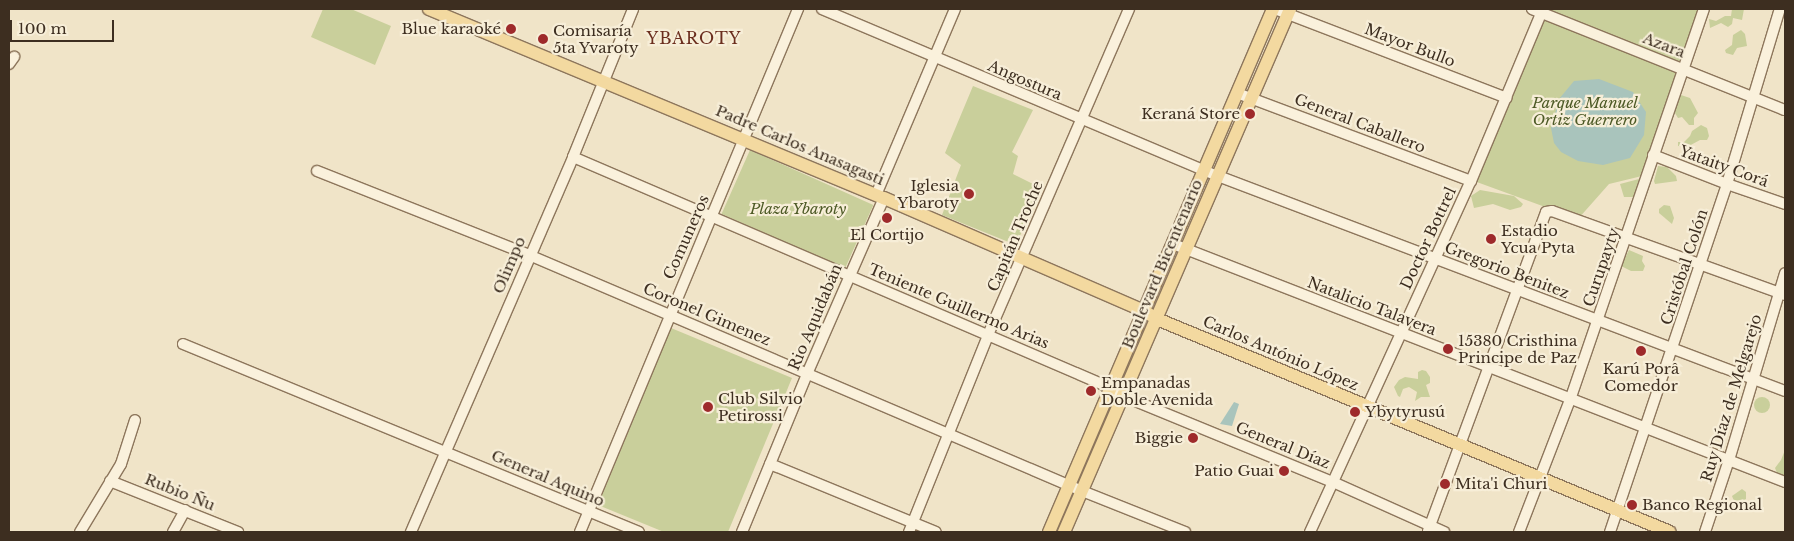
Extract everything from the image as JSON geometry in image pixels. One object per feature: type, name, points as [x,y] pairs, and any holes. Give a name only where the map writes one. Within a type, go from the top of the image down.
[{"type":"main road","name":"Padre Carlos Anasagasti","points":[[429,9],[880,196],[1144,311],[1156,319]]},
{"type":"main road","name":"Boulevard Bicentenario","points":[[1049,532],[1274,9]]},
{"type":"main road","name":"Boulevard Bicentenario","points":[[1064,532],[1289,12]]},
{"type":"main road","name":"Carlos António López","points":[[1156,319],[1460,447],[1670,532]]},
{"type":"street","name":"Olimpo","points":[[411,532],[573,157],[632,9]]},
{"type":"street","name":"Comuneros","points":[[580,532],[669,314],[745,139],[798,9]]},
{"type":"street","name":"Angostura","points":[[822,9],[933,58],[1218,176]]},
{"type":"street","name":"Rio Aquidabán","points":[[742,532],[850,275],[933,58],[955,9]]},
{"type":"street","name":"Capitán Troche","points":[[911,527],[988,335],[1129,9]]},
{"type":"street","name":"Mayor Bullo","points":[[1274,9],[1289,12],[1507,98]]},
{"type":"street","name":"Curupayty","points":[[1520,532],[1598,321],[1704,9]]},
{"type":"street","name":"Azara","points":[[1538,10],[1785,110]]},
{"type":"street","name":"Doctor Bottrel","points":[[1310,532],[1471,181],[1507,98],[1538,10]]},
{"type":"street","name":"Cristóbal Colón","points":[[1610,532],[1727,184],[1779,11]]},
{"type":"street","name":"General Caballero","points":[[1237,92],[1471,181]]},
{"type":"street","name":"Yataity Corá","points":[[1653,155],[1785,204]]},
{"type":"street","name":"Teniente Guillermo Arias","points":[[573,157],[1111,388]]},
{"type":"street","name":"Coronel Gimenez","points":[[317,171],[530,255],[1082,491],[1185,532]]},
{"type":"street","name":"Gregorio Benitez","points":[[1218,176],[1517,291],[1785,391]]},
{"type":"street","points":[[1429,529],[1546,212],[1552,211],[1782,294]]},
{"type":"street","name":"Natalicio Talavera","points":[[1172,244],[1785,482]]},
{"type":"street","name":"Ruy Díaz de Melgarejo","points":[[1705,532],[1729,460],[1752,379],[1782,294],[1785,273]]},
{"type":"street","name":"General Aquino","points":[[183,344],[639,532]]},
{"type":"street","name":"General Díaz","points":[[1111,388],[1123,396],[1333,482],[1429,529],[1444,532]]},
{"type":"street","points":[[80,532],[128,449],[135,420]]},
{"type":"street","points":[[770,464],[911,527],[936,532]]},
{"type":"street","name":"Rubio Ñu","points":[[110,481],[238,532]]},
{"type":"street","points":[[173,532],[185,510]]},
{"type":"green space","points":[[323,9],[351,9],[391,26],[375,65],[311,37]]},
{"type":"green space","name":"Parque Manuel Ortiz Guerrero","points":[[1545,9],[1701,9],[1642,176],[1609,184],[1578,219],[1474,181]]},
{"type":"green space","points":[[1732,9],[1744,9],[1742,20],[1733,18],[1732,24],[1728,27],[1721,23],[1710,28],[1709,19],[1716,21],[1725,16],[1731,16]]},
{"type":"green space","points":[[1741,30],[1745,34],[1747,46],[1737,48],[1733,55],[1726,53],[1725,50],[1732,45],[1733,35]]},
{"type":"green space","points":[[973,86],[1033,110],[1012,152],[1018,156],[1013,174],[1041,188],[1016,245],[942,215],[961,165],[945,153]]},
{"type":"green space","points":[[1681,95],[1690,98],[1698,113],[1694,118],[1694,125],[1689,125],[1682,117],[1678,118],[1675,113],[1674,110]]},
{"type":"green space","points":[[1701,125],[1707,128],[1709,136],[1707,140],[1700,140],[1687,147],[1678,146],[1678,142],[1684,142],[1692,131]]},
{"type":"green space","name":"Plaza Ybaroty","points":[[750,150],[873,205],[845,269],[722,214]]},
{"type":"green space","points":[[1658,166],[1667,167],[1676,176],[1677,181],[1655,184]]},
{"type":"green space","points":[[1639,179],[1642,180],[1636,197],[1624,197],[1620,184]]},
{"type":"green space","points":[[1480,190],[1514,196],[1523,204],[1521,207],[1510,210],[1493,204],[1474,208],[1471,196]]},
{"type":"green space","points":[[1664,205],[1670,206],[1674,218],[1672,224],[1659,213],[1659,209]]},
{"type":"green space","points":[[1629,250],[1643,256],[1642,261],[1645,266],[1643,271],[1631,271],[1621,266]]},
{"type":"green space","points":[[671,328],[792,378],[728,532],[664,532],[598,505]]},
{"type":"green space","points":[[1426,371],[1430,377],[1430,383],[1426,385],[1430,397],[1421,397],[1415,401],[1417,392],[1409,387],[1403,389],[1400,397],[1398,396],[1394,387],[1399,380],[1405,377],[1418,379],[1418,372]]},
{"type":"green space","points":[[1759,397],[1765,397],[1770,402],[1768,411],[1759,413],[1754,408],[1754,402]]},
{"type":"green space","points":[[1785,450],[1784,476],[1777,473],[1775,468]]},
{"type":"green space","points":[[1742,489],[1746,492],[1746,499],[1736,506],[1732,496]]},
{"type":"water","points":[[1599,79],[1633,92],[1646,112],[1644,135],[1630,158],[1603,165],[1578,161],[1561,152],[1554,143],[1551,128],[1559,99],[1574,81]]},
{"type":"water","points":[[1234,402],[1239,404],[1232,426],[1220,424]]},
{"type":"place","name":"Blue karaoké","points":[[511,29]]},
{"type":"place","name":"Comisaría 5ta Yvaroty","points":[[543,39]]},
{"type":"place","name":"Keraná Store","points":[[1250,114]]},
{"type":"place","name":"Iglesia Ybaroty","points":[[969,194]]},
{"type":"place","name":"El Cortijo","points":[[887,218]]},
{"type":"place","name":"Estadio Ycua Pyta","points":[[1491,239]]},
{"type":"place","name":"15380 Cristhina Principe de Paz","points":[[1448,349]]},
{"type":"place","name":"Karú Porâ Comedor","points":[[1641,351]]},
{"type":"place","name":"Empanadas Doble Avenida","points":[[1091,391]]},
{"type":"place","name":"Club Silvio Petirossi","points":[[708,407]]},
{"type":"place","name":"Ybytyrusú","points":[[1355,412]]},
{"type":"place","name":"Biggie","points":[[1193,438]]},
{"type":"place","name":"Patio Guai","points":[[1284,471]]},
{"type":"place","name":"Mita'i Churi","points":[[1445,484]]},
{"type":"place","name":"Banco Regional","points":[[1632,505]]},
{"type":"district","name":"YBAROTY","points":[[694,38]]}]
